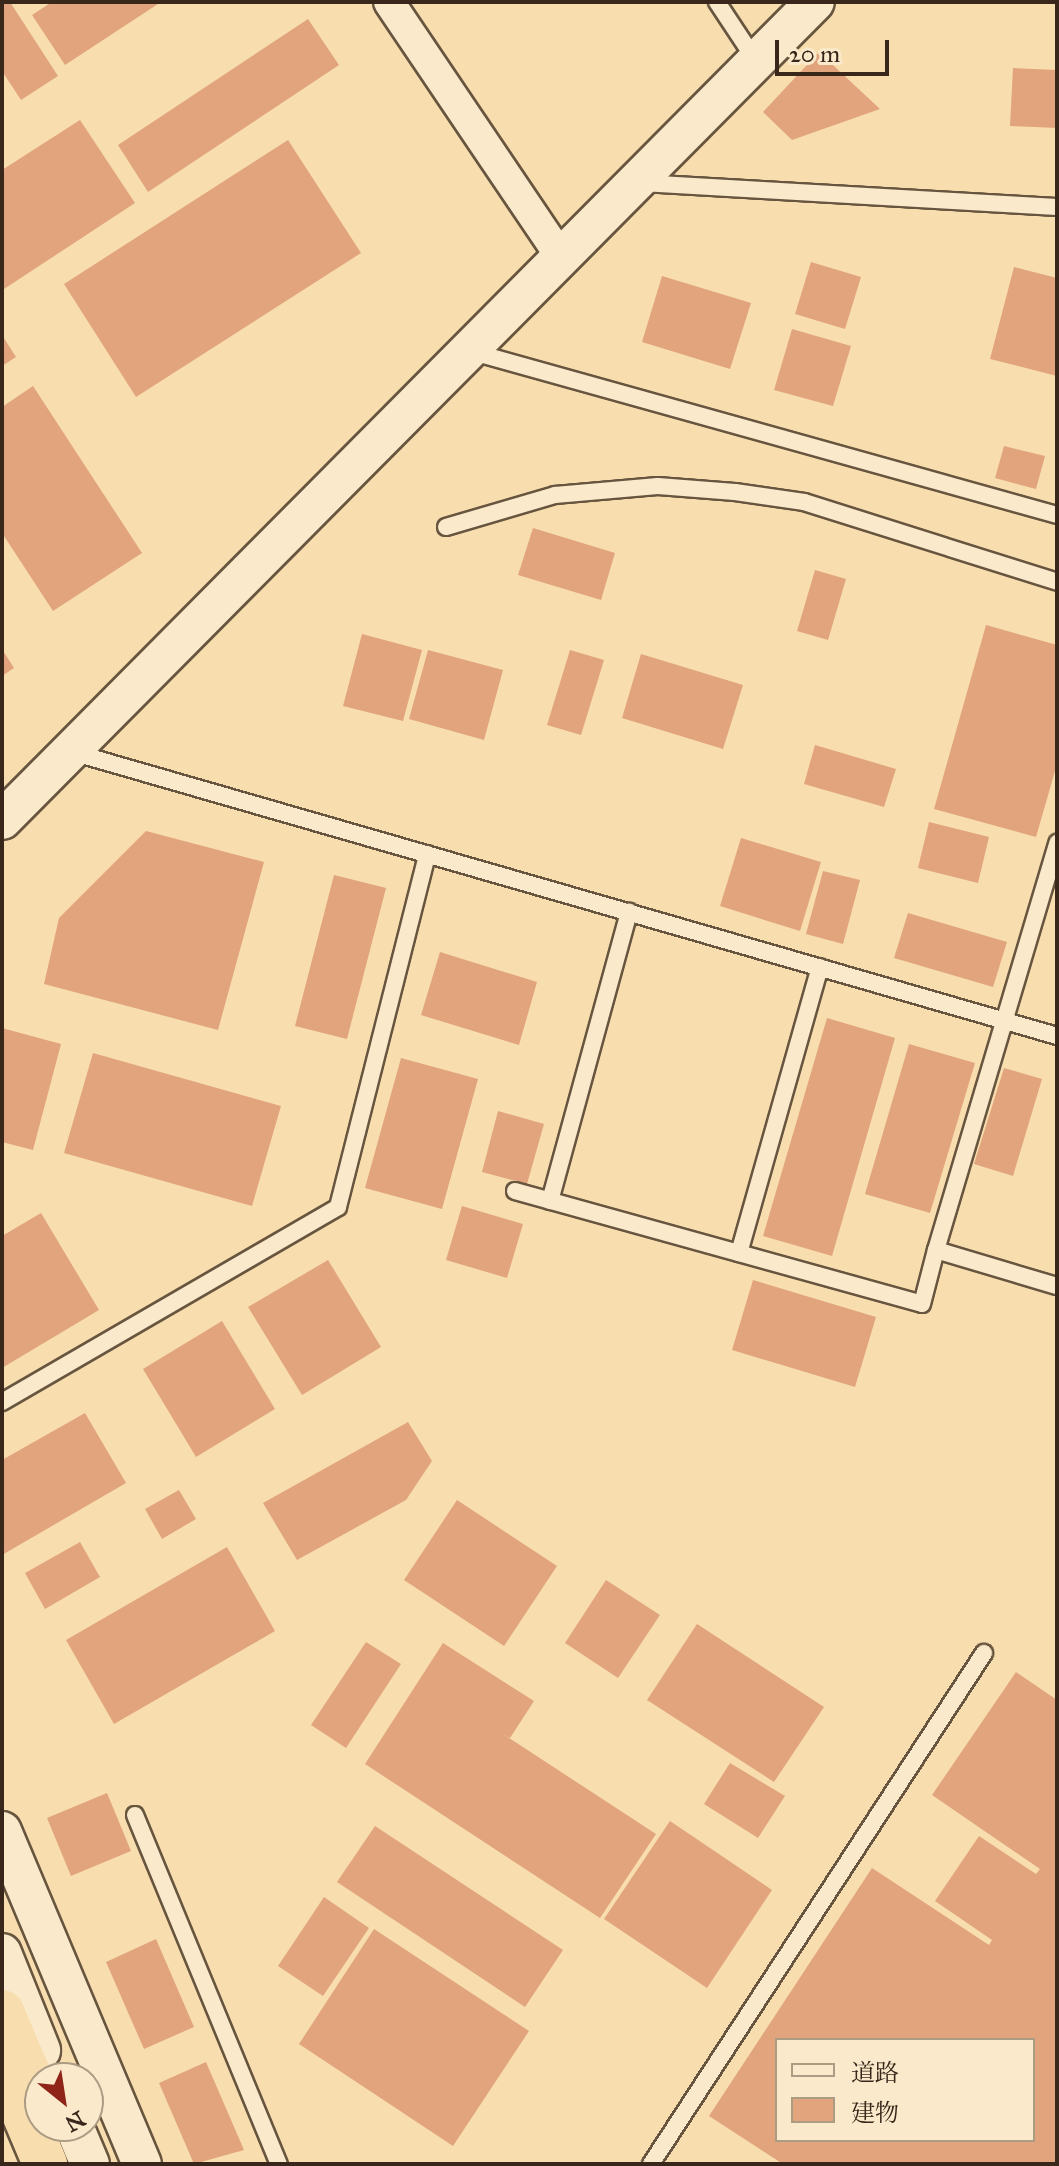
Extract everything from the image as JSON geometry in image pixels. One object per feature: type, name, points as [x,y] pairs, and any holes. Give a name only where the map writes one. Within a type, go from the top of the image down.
[{"type":"highway","points":[[2,2012],[24,2065]]},
{"type":"highway","points":[[2,2062],[45,2164]]},
{"type":"highway","points":[[57,2142],[66,2164]]},
{"type":"street","points":[[389,2],[561,257]]},
{"type":"street","points":[[2,820],[473,352],[561,257],[815,2]]},
{"type":"street","points":[[2,1831],[142,2164]]},
{"type":"street","points":[[2,1953],[46,2062]]},
{"type":"street","points":[[81,2142],[90,2164]]},
{"type":"lane","points":[[717,2],[756,61]]},
{"type":"lane","points":[[635,183],[1057,207]]},
{"type":"lane","points":[[473,352],[1057,515]]},
{"type":"lane","points":[[446,527],[555,495],[689,488],[804,502],[1057,582]]},
{"type":"lane","points":[[71,752],[1057,1036]]},
{"type":"lane","points":[[515,1191],[922,1304],[1057,843]]},
{"type":"lane","points":[[2,1402],[338,1207],[427,854]]},
{"type":"lane","points":[[550,1201],[629,912]]},
{"type":"lane","points":[[739,1253],[820,967]]},
{"type":"lane","points":[[936,1250],[1057,1286]]},
{"type":"lane","points":[[651,2164],[984,1653]]},
{"type":"lane","points":[[135,1815],[279,2164]]},
{"type":"building","points":[[2,2],[10,2],[58,76],[21,100],[2,71]]},
{"type":"building","points":[[52,2],[161,2],[65,65],[32,15]]},
{"type":"building","points":[[308,19],[339,65],[148,192],[118,145]]},
{"type":"building","points":[[819,52],[880,109],[792,140],[763,112]]},
{"type":"building","points":[[1013,68],[1057,70],[1057,128],[1010,126]]},
{"type":"building","points":[[80,120],[135,203],[4,289],[2,170]]},
{"type":"building","points":[[288,140],[361,253],[136,397],[64,284]]},
{"type":"building","points":[[811,262],[861,277],[845,329],[795,314]]},
{"type":"building","points":[[1014,267],[1057,278],[1057,376],[990,359]]},
{"type":"building","points":[[662,276],[751,303],[730,369],[642,342]]},
{"type":"building","points":[[792,329],[851,346],[833,406],[774,390]]},
{"type":"building","points":[[2,335],[16,357],[2,366]]},
{"type":"building","points":[[33,386],[142,553],[53,611],[2,533],[2,407]]},
{"type":"building","points":[[1004,446],[1045,456],[1036,489],[995,478]]},
{"type":"building","points":[[533,528],[615,553],[601,600],[518,575]]},
{"type":"building","points":[[815,570],[846,579],[828,640],[797,631]]},
{"type":"building","points":[[986,625],[1057,645],[1057,764],[1036,837],[934,809]]},
{"type":"building","points":[[362,634],[422,650],[403,721],[343,706]]},
{"type":"building","points":[[2,649],[14,668],[2,676]]},
{"type":"building","points":[[428,650],[503,670],[484,740],[409,719]]},
{"type":"building","points":[[570,650],[604,660],[581,735],[547,725]]},
{"type":"building","points":[[641,654],[743,685],[723,749],[622,718]]},
{"type":"building","points":[[815,745],[896,769],[884,807],[804,784]]},
{"type":"building","points":[[929,822],[989,837],[978,883],[918,868]]},
{"type":"building","points":[[146,831],[264,862],[218,1030],[44,984],[59,918]]},
{"type":"building","points":[[741,838],[821,862],[800,931],[720,906]]},
{"type":"building","points":[[823,871],[860,880],[843,944],[806,934]]},
{"type":"building","points":[[334,875],[386,888],[347,1039],[295,1026]]},
{"type":"building","points":[[908,913],[1007,942],[993,987],[894,958]]},
{"type":"building","points":[[440,952],[537,982],[519,1045],[421,1015]]},
{"type":"building","points":[[827,1018],[895,1038],[832,1256],[763,1236]]},
{"type":"building","points":[[2,1028],[61,1044],[33,1150],[2,1142]]},
{"type":"building","points":[[909,1044],[975,1063],[930,1213],[865,1194]]},
{"type":"building","points":[[93,1053],[281,1106],[252,1206],[64,1153]]},
{"type":"building","points":[[401,1058],[478,1079],[442,1209],[365,1188]]},
{"type":"building","points":[[1004,1068],[1042,1079],[1013,1176],[974,1164]]},
{"type":"building","points":[[498,1111],[544,1124],[527,1184],[482,1172]]},
{"type":"building","points":[[462,1206],[523,1224],[507,1278],[446,1260]]},
{"type":"building","points":[[41,1213],[99,1310],[2,1368],[2,1236]]},
{"type":"building","points":[[328,1260],[381,1347],[302,1395],[248,1307]]},
{"type":"building","points":[[753,1280],[876,1317],[855,1387],[732,1350]]},
{"type":"building","points":[[222,1321],[275,1409],[196,1457],[143,1369]]},
{"type":"building","points":[[85,1413],[126,1483],[2,1555],[2,1460]]},
{"type":"building","points":[[408,1422],[432,1461],[406,1500],[297,1560],[263,1503]]},
{"type":"building","points":[[179,1490],[196,1519],[162,1539],[145,1509]]},
{"type":"building","points":[[457,1500],[557,1566],[504,1646],[404,1580]]},
{"type":"building","points":[[80,1542],[100,1577],[45,1609],[25,1573]]},
{"type":"building","points":[[227,1547],[275,1631],[114,1724],[66,1640]]},
{"type":"building","points":[[606,1580],[660,1615],[618,1678],[565,1643]]},
{"type":"building","points":[[697,1624],[824,1707],[774,1782],[647,1700]]},
{"type":"building","points":[[366,1642],[401,1664],[346,1748],[311,1725]]},
{"type":"building","points":[[443,1643],[534,1701],[510,1738],[503,1734],[656,1834],[600,1918],[365,1764]]},
{"type":"building","points":[[1016,1672],[1057,1700],[1057,2164],[783,2164],[709,2116],[872,1868],[989,1945],[992,1940],[935,1901],[979,1836],[1036,1874],[1040,1869],[932,1795]]},
{"type":"building","points":[[730,1763],[785,1796],[758,1838],[704,1804]]},
{"type":"building","points":[[107,1793],[131,1851],[71,1876],[47,1818]]},
{"type":"building","points":[[670,1821],[772,1890],[707,1988],[604,1919]]},
{"type":"building","points":[[375,1826],[563,1950],[525,2007],[337,1882]]},
{"type":"building","points":[[324,1897],[369,1928],[323,1996],[278,1966]]},
{"type":"building","points":[[374,1929],[529,2031],[453,2146],[299,2044]]},
{"type":"building","points":[[156,1939],[194,2027],[144,2049],[106,1962]]},
{"type":"building","points":[[206,2062],[244,2150],[194,2164],[159,2083]]}]
